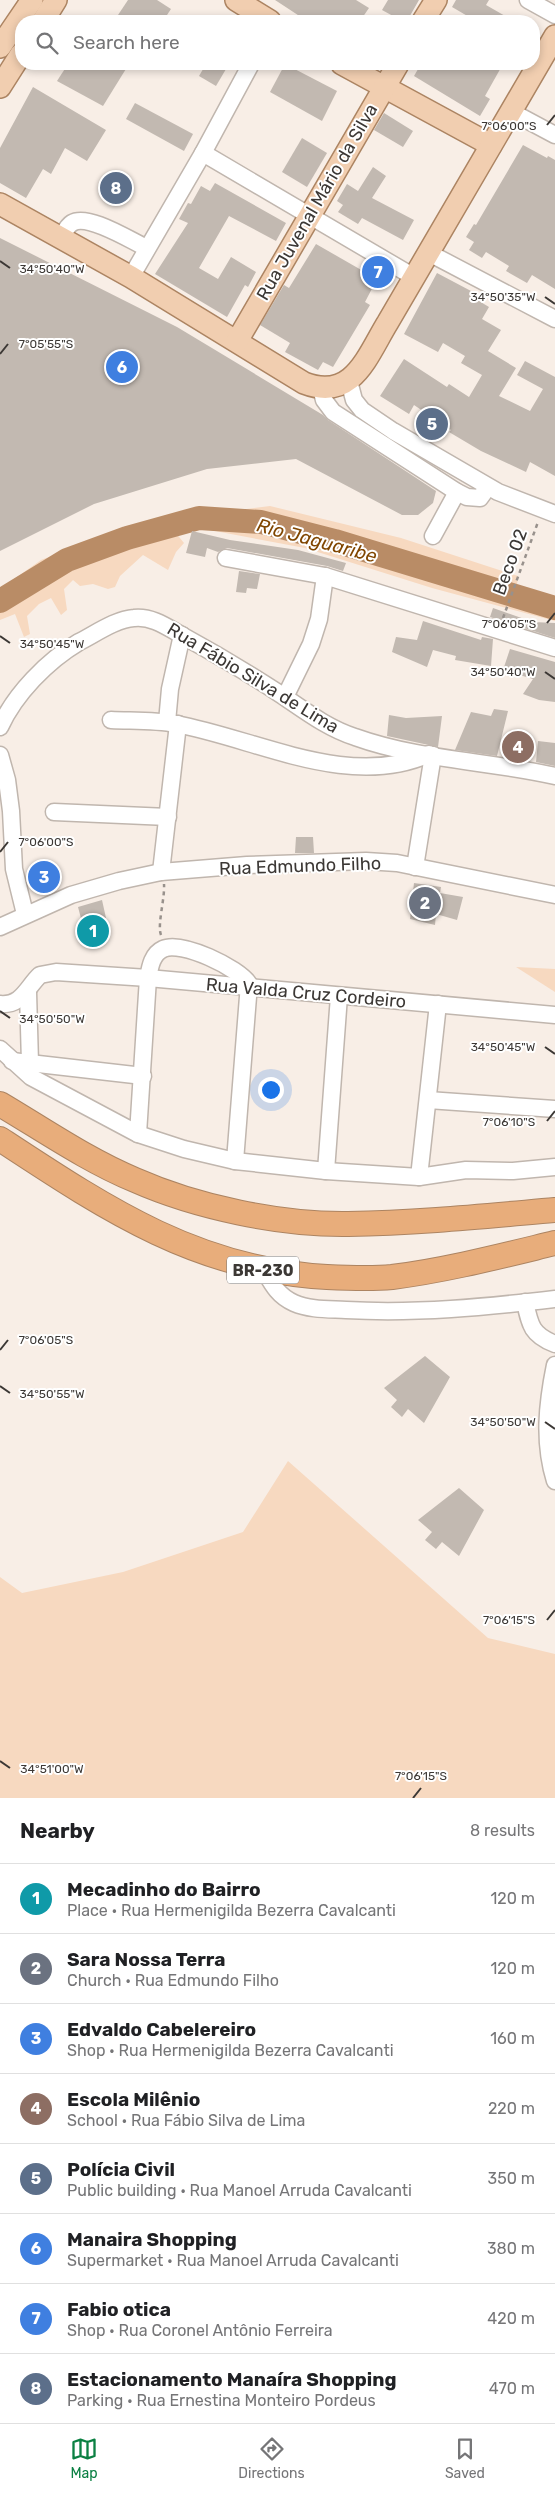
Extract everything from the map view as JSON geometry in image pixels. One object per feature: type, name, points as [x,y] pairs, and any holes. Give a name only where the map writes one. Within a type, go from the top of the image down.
[{"type":"highway","points":[[0,1104],[82,1153],[135,1181],[234,1212],[346,1224],[555,1210]]},
{"type":"highway","name":"BR-230","points":[[0,1139],[88,1197],[133,1222],[202,1252],[264,1270],[305,1275],[390,1277],[462,1265],[555,1243]]},
{"type":"main road","points":[[22,15],[32,0]]},
{"type":"main road","points":[[46,15],[56,0]]},
{"type":"main road","points":[[236,0],[260,15]]},
{"type":"main road","points":[[427,15],[436,0]]},
{"type":"main road","points":[[0,47],[15,25]]},
{"type":"main road","points":[[540,61],[555,36]]},
{"type":"main road","points":[[0,87],[15,63]]},
{"type":"main road","points":[[352,70],[491,145]]},
{"type":"main road","name":"Rua Juvenal Mário da Silva","points":[[237,341],[394,70]]},
{"type":"main road","points":[[0,204],[131,277],[304,383],[321,388],[338,387],[349,381],[360,368],[535,70]]},
{"type":"street","points":[[528,0],[555,15]]},
{"type":"street","points":[[131,277],[203,153],[248,70]]},
{"type":"street","points":[[510,111],[555,135]]},
{"type":"street","points":[[203,153],[414,277]]},
{"type":"street","points":[[61,238],[70,224],[78,220],[91,220],[147,248]]},
{"type":"street","points":[[429,252],[555,319]]},
{"type":"street","points":[[349,381],[354,400],[362,410],[393,432],[488,487],[548,513]]},
{"type":"street","points":[[321,388],[324,400],[333,412],[457,492],[474,498],[480,498],[488,487]]},
{"type":"street","points":[[433,536],[457,492]]},
{"type":"street","points":[[226,558],[325,576],[555,648]]},
{"type":"street","points":[[284,697],[311,644],[319,619],[325,576]]},
{"type":"street","name":"Rua Fábio Silva de Lima","points":[[0,727],[10,710],[39,675],[58,657],[94,634],[124,620],[143,618],[156,621],[215,652],[320,721],[354,737],[431,754],[555,776]]},
{"type":"street","points":[[162,872],[168,817],[173,723],[170,689],[182,635]]},
{"type":"street","name":"Rua Fábio Silva de Lima","points":[[112,720],[173,723],[340,765],[400,765],[431,754]]},
{"type":"street","points":[[415,867],[431,754]]},
{"type":"street","points":[[0,756],[7,780],[11,811],[14,869],[25,914]]},
{"type":"street","points":[[54,812],[168,817]]},
{"type":"street","name":"Rua Edmundo Filho","points":[[0,927],[25,914],[71,895],[119,881],[162,872],[247,865],[366,861],[397,863],[555,895]]},
{"type":"street","points":[[138,1134],[148,978],[155,954],[162,949],[173,947],[206,956],[230,967],[246,978],[250,989],[235,1161]]},
{"type":"street","name":"Rua Valda Cruz Cordeiro","points":[[28,992],[40,975],[56,972],[148,978],[250,989],[555,1015]]},
{"type":"street","points":[[0,1004],[10,1004],[28,992]]},
{"type":"street","points":[[28,992],[30,1063]]},
{"type":"street","points":[[326,1171],[339,996]]},
{"type":"street","points":[[419,1177],[438,1004]]},
{"type":"street","points":[[0,1048],[12,1061],[46,1086],[138,1134],[184,1149],[235,1161],[326,1171],[419,1177],[466,1170],[513,1171],[555,1167]]},
{"type":"street","points":[[12,1061],[143,1076]]},
{"type":"street","points":[[428,1100],[555,1109]]},
{"type":"street","points":[[264,1270],[278,1294],[294,1303],[315,1308],[361,1311],[469,1310],[555,1299]]},
{"type":"street","points":[[525,1302],[534,1331],[540,1338],[555,1344]]},
{"type":"street","points":[[555,1365],[548,1399],[546,1432],[549,1462],[555,1481]]},
{"type":"path","name":"Beco 02","points":[[502,622],[513,588],[548,513]]},
{"type":"path","points":[[162,872],[164,893],[159,929],[173,947]]},
{"type":"shaded area","points":[[270,506],[401,538],[518,576],[517,585],[555,596],[555,621],[432,588],[305,548],[199,528],[175,532],[184,543],[176,552],[168,570],[143,555],[120,576],[115,587],[108,589],[93,584],[80,586],[73,580],[64,589],[67,610],[61,615],[51,598],[39,604],[27,616],[30,634],[24,637],[15,614],[0,620],[0,589],[41,560],[138,523]]},
{"type":"shaded area","points":[[505,736],[535,742],[531,757],[501,752]]},
{"type":"shaded area","points":[[516,967],[555,969],[555,992]]},
{"type":"shaded area","points":[[288,1461],[488,1638],[555,1654],[555,1798],[0,1798],[0,1577],[22,1593],[123,1572],[243,1532]]},
{"type":"building","points":[[128,0],[157,0],[171,9],[167,15],[118,15]]},
{"type":"building","points":[[275,0],[356,0],[369,8],[364,15],[298,15]]},
{"type":"building","points":[[388,0],[419,0],[410,15],[391,15],[382,10]]},
{"type":"building","points":[[456,0],[489,0],[486,5],[504,15],[466,15],[452,7]]},
{"type":"building","points":[[64,70],[125,70],[103,106],[57,81]]},
{"type":"building","points":[[202,70],[225,70],[216,86],[199,76]]},
{"type":"building","points":[[282,70],[297,70],[337,91],[322,121],[270,92]]},
{"type":"building","points":[[418,70],[500,70],[485,96],[490,99],[480,116],[414,76]]},
{"type":"building","points":[[33,87],[106,130],[87,161],[65,148],[51,174],[43,169],[26,198],[0,183],[0,148]]},
{"type":"building","points":[[135,103],[193,134],[184,151],[126,119]]},
{"type":"building","points":[[384,113],[413,131],[403,147],[374,130]]},
{"type":"building","points":[[302,138],[327,153],[307,187],[282,172]]},
{"type":"building","points":[[523,145],[547,158],[548,156],[555,160],[555,289],[532,275],[527,283],[506,271],[509,266],[486,252],[482,258],[469,250],[474,242],[466,237],[474,224],[476,225]]},
{"type":"building","points":[[373,167],[386,176],[372,198],[414,220],[403,240],[362,218],[358,224],[338,212],[343,205],[337,201],[347,184],[358,191]]},
{"type":"building","points":[[215,183],[286,223],[276,241],[229,216],[199,268],[218,279],[231,257],[256,272],[248,287],[245,285],[227,317],[155,274],[188,223],[179,219],[188,203],[191,204],[201,186],[210,191]]},
{"type":"building","points":[[0,238],[177,327],[323,415],[436,491],[433,503],[418,515],[402,515],[296,459],[207,469],[94,504],[0,551]]},
{"type":"building","points":[[316,244],[377,279],[365,302],[370,305],[333,367],[323,362],[318,370],[285,352],[290,343],[260,325],[284,285],[289,288]]},
{"type":"building","points":[[437,273],[471,291],[469,295],[489,307],[482,319],[501,330],[488,351],[516,368],[499,396],[530,411],[543,389],[517,375],[525,361],[555,377],[555,476],[530,462],[526,472],[481,451],[449,432],[451,430],[414,405],[409,414],[380,396],[404,359],[447,387],[449,384],[469,397],[482,375],[461,363],[465,356],[443,343],[438,352],[404,334]]},
{"type":"building","points":[[192,531],[230,540],[298,550],[346,563],[343,571],[327,566],[227,548],[218,552],[207,548],[205,557],[186,553]]},
{"type":"building","points":[[239,571],[260,574],[257,589],[247,588],[246,593],[236,592]]},
{"type":"building","points":[[493,608],[533,622],[555,623],[555,638],[490,617]]},
{"type":"building","points":[[423,621],[481,640],[482,637],[493,639],[491,666],[455,660],[456,656],[433,650],[427,667],[392,652],[396,637],[417,640]]},
{"type":"building","points":[[510,649],[555,662],[555,702],[539,700],[523,694],[533,679],[503,670]]},
{"type":"building","points":[[494,709],[508,711],[497,756],[455,750],[471,712],[491,716]]},
{"type":"building","points":[[389,715],[406,718],[442,716],[438,747],[387,736]]},
{"type":"building","points":[[538,741],[555,743],[555,766],[536,762]]},
{"type":"building","points":[[296,837],[313,837],[314,853],[295,853]]},
{"type":"building","points":[[414,883],[441,887],[440,893],[463,897],[457,920],[436,914],[435,925],[410,919]]},
{"type":"building","points":[[102,900],[106,918],[99,920],[105,943],[89,949],[78,907]]},
{"type":"building","points":[[425,1356],[450,1377],[424,1423],[408,1409],[402,1417],[391,1407],[397,1400],[384,1388]]},
{"type":"building","points":[[459,1488],[484,1510],[459,1556],[442,1542],[436,1549],[425,1540],[432,1532],[418,1520]]},
{"type":"waterway","name":"Rio Jaguaribe","points":[[0,601],[67,560],[127,538],[199,518],[261,522],[335,541],[555,608]]},
{"type":"place","name":"Estacionamento Manaíra Shopping","points":[[116,188]]},
{"type":"place","name":"Fabio otica","points":[[378,272]]},
{"type":"place","name":"Manaira Shopping","points":[[122,367]]},
{"type":"place","name":"Polícia Civil","points":[[432,424]]},
{"type":"place","name":"Escola Milênio","points":[[518,747]]},
{"type":"place","name":"Edvaldo Cabelereiro","points":[[44,877]]},
{"type":"place","name":"Sara Nossa Terra","points":[[425,903]]},
{"type":"place","name":"Mecadinho do Bairro","points":[[93,931]]}]
